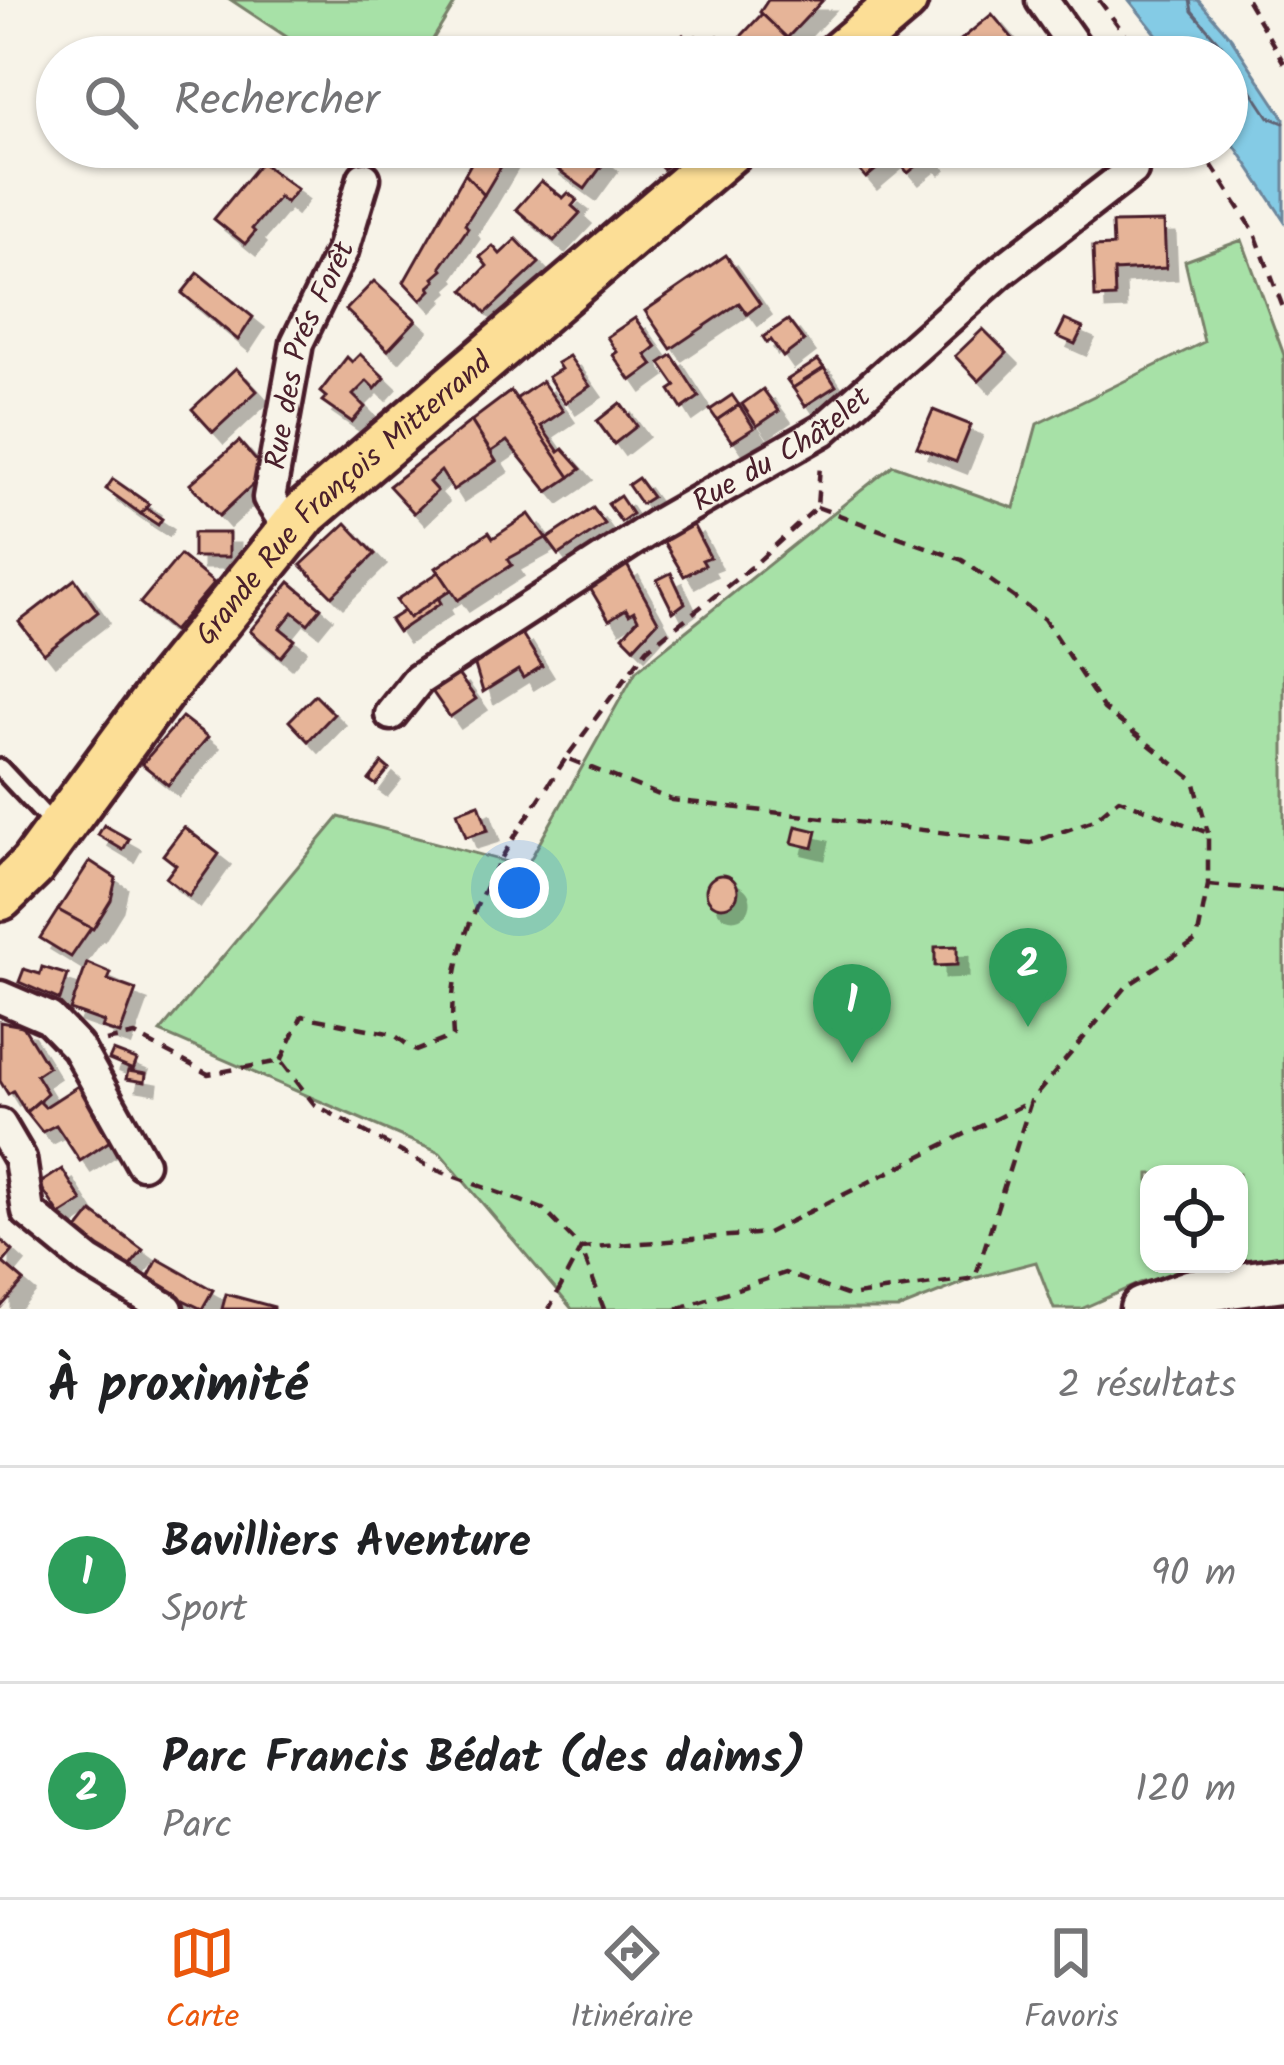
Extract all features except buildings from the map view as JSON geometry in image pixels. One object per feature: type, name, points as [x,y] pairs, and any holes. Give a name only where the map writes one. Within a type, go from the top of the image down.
[{"type":"main road","points":[[862,36],[904,0]]},
{"type":"main road","name":"Grande Rue François Mitterrand","points":[[0,897],[32,866],[164,687],[305,513],[708,168]]},
{"type":"street","points":[[1042,0],[1067,36]]},
{"type":"street","name":"Rue du Châtelet","points":[[391,714],[418,680],[655,526],[824,430],[1000,272],[1132,168]]},
{"type":"street","name":"Rue des Prés Forêt","points":[[291,531],[269,498],[297,343],[342,251],[364,178]]},
{"type":"street","points":[[0,997],[49,1018],[77,1047],[142,1163]]},
{"type":"street","points":[[0,1125],[20,1159],[28,1212],[89,1262],[167,1309]]},
{"type":"street","points":[[1142,1309],[1192,1291],[1284,1280]]},
{"type":"lane","points":[[0,768],[58,830]]},
{"type":"path","points":[[1099,0],[1126,36]]},
{"type":"path","points":[[1247,0],[1284,63]]},
{"type":"path","points":[[1214,168],[1254,231],[1284,310]]},
{"type":"path","points":[[281,1061],[302,1016],[393,1034],[416,1051],[453,1036],[449,997],[478,895],[566,758],[647,649],[753,566],[817,507],[824,430]]},
{"type":"path","points":[[677,1309],[785,1273],[849,1296],[975,1278],[1031,1101],[1126,986],[1197,940],[1208,885],[1208,832],[1194,780],[1104,709],[1044,619],[962,560],[817,507]]},
{"type":"path","points":[[566,758],[672,800],[1031,843],[1094,820],[1119,799],[1208,832]]},
{"type":"path","points":[[1208,885],[1284,891]]},
{"type":"path","points":[[77,1047],[135,1035],[208,1074],[281,1061]]},
{"type":"path","points":[[281,1061],[314,1104],[430,1168],[543,1209],[581,1248],[604,1309]]},
{"type":"path","points":[[581,1248],[767,1233],[1031,1101]]},
{"type":"path","points":[[549,1309],[581,1248]]},
{"type":"green space","points":[[231,0],[457,0],[435,36],[285,36]]},
{"type":"green space","points":[[1242,240],[1284,355],[1284,1255],[1248,1260],[1248,1165],[1140,1165],[1140,1273],[1184,1273],[1140,1283],[1081,1309],[1054,1309],[1036,1262],[975,1278],[898,1309],[572,1309],[440,1153],[160,1032],[339,817],[526,867],[636,671],[893,465],[1014,508],[1037,424],[1204,342],[1185,261]]},
{"type":"water","points":[[1129,0],[1198,0],[1229,36],[1158,36]]},
{"type":"water","points":[[1248,64],[1284,118],[1284,220],[1248,166]]},
{"type":"place","name":"Parc Francis Bédat (des daims)","points":[[1028,1027]]},
{"type":"place","name":"Bavilliers Aventure","points":[[852,1063]]}]
